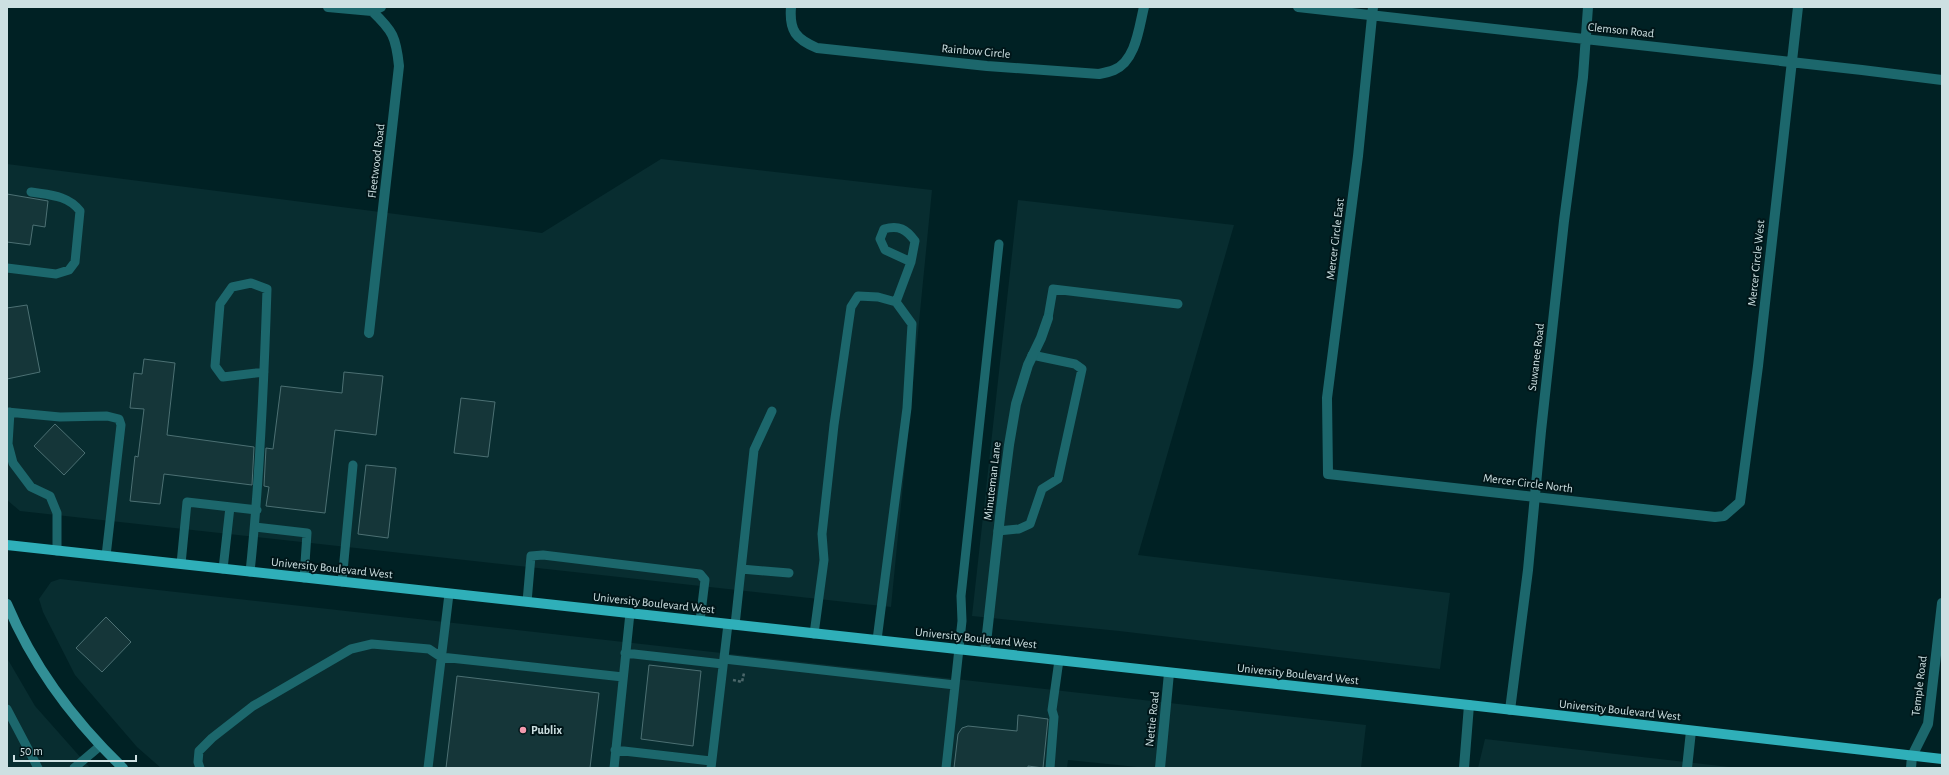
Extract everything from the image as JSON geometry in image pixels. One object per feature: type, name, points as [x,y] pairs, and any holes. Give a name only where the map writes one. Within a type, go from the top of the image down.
[{"type":"main road","name":"University Boulevard West","points":[[7,545],[1469,705],[1942,759]]},
{"type":"main road","points":[[7,604],[17,628],[62,701],[100,746],[123,768]]},
{"type":"street","points":[[328,7],[376,9]]},
{"type":"street","name":"Rainbow Circle","points":[[791,7],[791,24],[795,34],[802,42],[817,48],[988,66],[1099,74],[1115,70],[1128,59],[1144,7]]},
{"type":"street","name":"Clemson Road","points":[[1298,7],[1373,11],[1586,39],[1942,80]]},
{"type":"street","name":"Suwanee Road","points":[[1510,710],[1528,570],[1534,497],[1564,221],[1583,77],[1588,7]]},
{"type":"street","name":"Mercer Circle West","points":[[1724,516],[1740,502],[1748,450],[1798,7]]},
{"type":"street","name":"Fleetwood Road","points":[[368,333],[399,66],[397,46],[390,28],[376,9]]},
{"type":"street","name":"Mercer Circle East","points":[[1328,474],[1328,398],[1357,163],[1373,11]]},
{"type":"street","name":"Minuteman Lane","points":[[985,652],[998,531],[1016,404],[1032,355],[1041,338],[1048,318]]},
{"type":"street","name":"Mercer Circle North","points":[[1328,474],[1715,517],[1724,516]]},
{"type":"street","name":"Temple Road","points":[[1911,768],[1912,756],[1928,724],[1942,603]]},
{"type":"street","name":"Nettie Road","points":[[1160,768],[1169,672]]},
{"type":"street","points":[[1464,768],[1469,705]]},
{"type":"street","points":[[1687,768],[1692,731]]},
{"type":"lane","points":[[7,268],[56,274],[69,270],[75,262],[80,211],[73,203],[62,198],[31,192]]},
{"type":"lane","points":[[946,768],[962,621],[961,596],[999,244]]},
{"type":"lane","points":[[896,302],[911,262]]},
{"type":"lane","points":[[250,572],[256,510],[264,372],[267,289],[251,283],[232,287],[220,304],[215,366],[223,377],[264,372]]},
{"type":"lane","points":[[1048,318],[1053,290],[1178,304]]},
{"type":"lane","points":[[814,634],[824,560],[822,534],[851,306],[858,296],[878,297],[896,302],[912,324],[907,408],[877,640]]},
{"type":"lane","points":[[998,531],[1019,528],[1030,524],[1042,490],[1058,479],[1082,369],[1075,364],[1032,355]]},
{"type":"lane","points":[[615,750],[711,764],[723,661],[742,569],[754,450],[772,411]]},
{"type":"lane","points":[[57,551],[57,513],[50,496],[31,487],[17,470],[10,455],[8,444],[8,412],[60,416],[107,416],[119,419],[121,425],[106,556]]},
{"type":"lane","points":[[342,582],[353,465]]},
{"type":"lane","points":[[181,564],[187,502],[256,510]]},
{"type":"lane","points":[[223,569],[230,507]]},
{"type":"lane","points":[[255,526],[308,533],[304,578]]},
{"type":"lane","points":[[527,602],[531,556],[543,554],[700,574],[705,580],[700,621]]},
{"type":"lane","points":[[742,569],[789,573]]},
{"type":"lane","points":[[428,768],[449,594]]},
{"type":"lane","points":[[614,768],[630,613]]},
{"type":"lane","points":[[200,768],[198,762],[198,752],[212,738],[253,706],[351,649],[372,644],[429,649],[441,657],[623,677]]},
{"type":"lane","points":[[625,653],[723,661],[955,685]]},
{"type":"lane","points":[[1050,768],[1054,717],[1052,710],[1059,660]]},
{"type":"lane","points":[[7,709],[38,768]]},
{"type":"lane","points":[[74,768],[100,746]]},
{"type":"path","points":[[731,680],[742,682],[744,670]]},
{"type":"shaded area","points":[[661,159],[932,190],[891,607],[20,511],[7,500],[7,164],[542,233]]},
{"type":"shaded area","points":[[1018,200],[1234,225],[1138,555],[1450,593],[1440,669],[1119,631],[972,616]]},
{"type":"shaded area","points":[[60,579],[1366,725],[1361,768],[1147,768],[1068,760],[1067,768],[161,768],[137,747],[75,675],[43,612],[39,599],[51,582]]},
{"type":"shaded area","points":[[7,658],[35,706],[90,768],[7,768]]},
{"type":"shaded area","points":[[1485,739],[1738,768],[1478,768]]},
{"type":"building","points":[[7,194],[48,201],[45,227],[33,225],[30,245],[7,242]]},
{"type":"building","points":[[27,305],[40,372],[7,379],[7,308]]},
{"type":"building","points":[[144,359],[175,363],[167,435],[254,447],[252,485],[164,474],[160,504],[130,501],[135,456],[138,457],[144,409],[130,408],[134,373],[142,374]]},
{"type":"building","points":[[344,372],[383,376],[376,435],[335,430],[325,513],[266,506],[269,487],[264,486],[266,448],[273,449],[281,386],[342,393]]},
{"type":"building","points":[[461,398],[495,402],[488,457],[454,453]]},
{"type":"building","points":[[55,424],[85,453],[64,475],[34,446]]},
{"type":"building","points":[[366,465],[396,468],[388,538],[358,534]]},
{"type":"building","points":[[106,617],[131,642],[102,672],[76,648]]},
{"type":"building","points":[[649,665],[701,671],[693,746],[641,739]]},
{"type":"building","name":"Publix","points":[[457,676],[599,693],[590,768],[446,768]]},
{"type":"building","points":[[1018,715],[1048,719],[1043,768],[1028,766],[1028,768],[954,768],[958,734],[962,728],[968,726],[1017,731]]},
{"type":"place","name":"Publix","points":[[523,730]]}]
